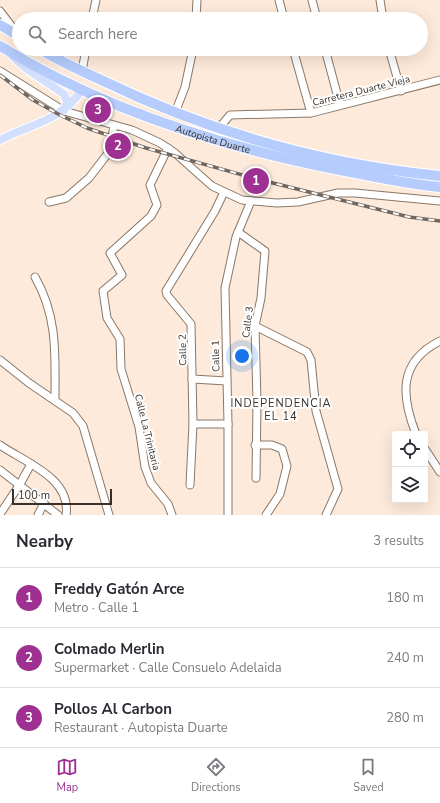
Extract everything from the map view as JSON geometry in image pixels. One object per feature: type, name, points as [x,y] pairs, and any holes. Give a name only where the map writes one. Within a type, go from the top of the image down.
[{"type":"highway","points":[[0,25],[12,32]]},
{"type":"highway","name":"Autopista Duarte","points":[[1,47],[12,53]]},
{"type":"highway","name":"Autopista Duarte","points":[[18,56],[83,90],[126,110],[211,140],[319,166],[417,185],[440,187]]},
{"type":"highway","name":"Autopista Duarte","points":[[53,56],[82,71],[175,113],[219,128],[312,155],[408,173],[440,176]]},
{"type":"main road","points":[[1,47],[28,70],[64,94],[67,102],[64,111]]},
{"type":"main road","points":[[0,140],[37,125],[64,111],[83,90]]},
{"type":"street","points":[[93,12],[96,0]]},
{"type":"street","points":[[196,12],[197,0]]},
{"type":"street","points":[[279,0],[282,12]]},
{"type":"street","points":[[312,0],[315,12]]},
{"type":"street","points":[[380,0],[382,12]]},
{"type":"street","points":[[0,10],[12,26]]},
{"type":"street","points":[[82,71],[85,56]]},
{"type":"street","points":[[175,113],[185,87],[192,56]]},
{"type":"street","points":[[295,56],[311,113]]},
{"type":"street","points":[[327,56],[340,105]]},
{"type":"street","points":[[391,56],[401,91]]},
{"type":"street","points":[[0,71],[64,111],[132,130],[168,148],[212,186],[242,200],[284,203],[338,193],[355,193],[440,201]]},
{"type":"street","name":"Carretera Duarte Vieja","points":[[219,128],[230,115],[311,113],[440,80]]},
{"type":"street","points":[[49,202],[66,198],[89,178],[109,152],[114,126]]},
{"type":"street","name":"Calle La Trinitaria","points":[[168,148],[150,185],[157,206],[151,216],[110,253],[122,275],[104,289],[103,295],[107,318],[120,339],[121,369],[138,427],[145,467],[151,483],[168,504],[172,515]]},
{"type":"street","name":"Calle 2","points":[[190,485],[193,424],[191,324],[167,295],[166,291],[215,211],[224,192]]},
{"type":"street","name":"Calle 1","points":[[228,515],[228,424],[225,288],[228,265],[238,232],[251,201]]},
{"type":"street","name":"Calle 3","points":[[238,232],[265,251],[261,298],[255,326],[257,402],[255,445],[256,478]]},
{"type":"street","points":[[35,277],[48,304],[54,341],[55,400]]},
{"type":"street","points":[[255,326],[306,352],[311,360],[316,411],[338,490],[326,515]]},
{"type":"street","points":[[415,431],[409,414],[406,392],[407,376],[413,362],[428,346],[440,340]]},
{"type":"street","points":[[0,360],[73,413],[83,426],[108,515]]},
{"type":"street","points":[[192,379],[226,381]]},
{"type":"street","points":[[193,424],[228,424]]},
{"type":"street","points":[[0,445],[55,481],[64,495],[67,508],[66,515]]},
{"type":"street","points":[[255,445],[272,445],[282,449],[287,466],[280,494],[266,515]]},
{"type":"street","points":[[428,454],[440,472]]},
{"type":"street","points":[[1,511],[20,484],[31,464]]},
{"type":"street","points":[[0,470],[58,515]]},
{"type":"street","points":[[38,515],[44,503]]},
{"type":"railway","points":[[0,75],[33,100],[60,115],[87,128],[146,148],[257,179],[409,217],[440,221]]},
{"type":"place","name":"Pollos Al Carbon","points":[[98,110]]},
{"type":"place","name":"Colmado Merlin","points":[[118,146]]},
{"type":"place","name":"Freddy Gatón Arce","points":[[256,181]]},
{"type":"district","name":"INDEPENDENCIA EL 14","points":[[281,409]]}]
